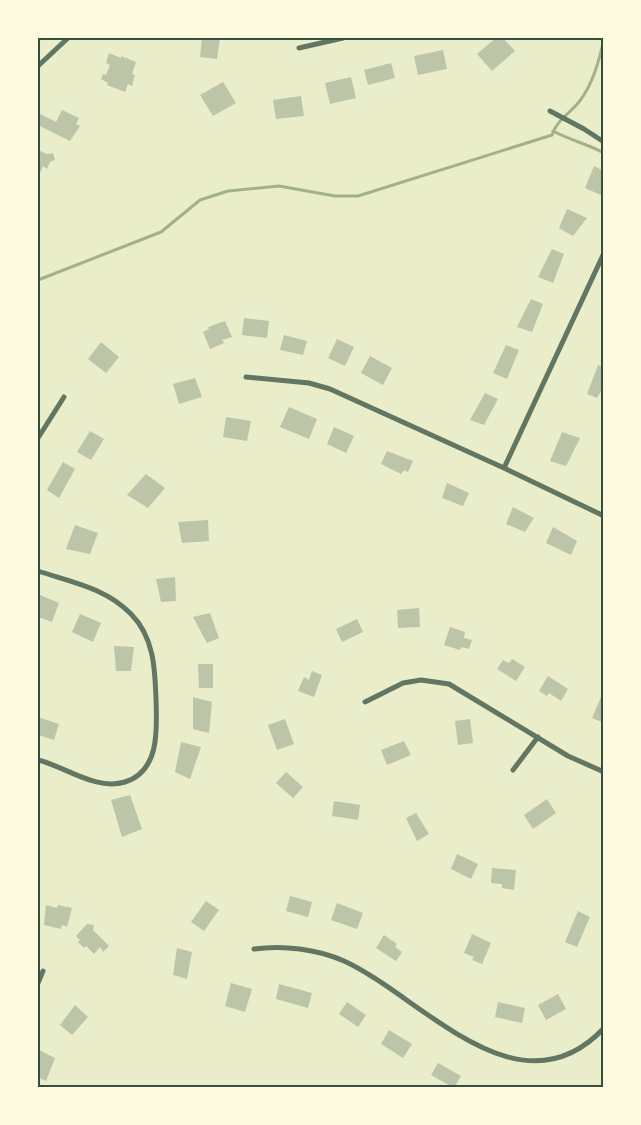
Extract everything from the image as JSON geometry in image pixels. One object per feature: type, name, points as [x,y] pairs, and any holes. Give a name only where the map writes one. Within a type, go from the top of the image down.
[{"type":"street","points":[[38,66],[68,38]]},
{"type":"street","points":[[299,48],[343,38]]},
{"type":"street","points":[[550,111],[603,142]]},
{"type":"street","points":[[504,468],[603,253]]},
{"type":"street","points":[[246,377],[309,382],[330,389],[603,516]]},
{"type":"street","points":[[38,438],[64,397]]},
{"type":"street","points":[[38,571],[108,594],[138,622],[152,656],[157,730],[156,741],[148,762],[142,771],[124,782],[101,782],[38,760]]},
{"type":"street","points":[[365,702],[403,683],[421,680],[449,684],[568,756],[603,772]]},
{"type":"street","points":[[513,770],[538,737]]},
{"type":"street","points":[[254,949],[272,946],[304,950],[343,961],[476,1045],[504,1056],[534,1060],[564,1056],[590,1042],[603,1028]]},
{"type":"street","points":[[38,984],[43,971]]},
{"type":"building","points":[[202,38],[220,38],[217,59],[200,57]]},
{"type":"building","points":[[496,38],[503,38],[515,51],[492,71],[477,54]]},
{"type":"building","points":[[443,50],[447,69],[418,75],[414,56]]},
{"type":"building","points":[[109,53],[136,62],[132,74],[135,75],[132,86],[128,84],[125,92],[107,85],[108,83],[101,79],[103,74],[106,75],[110,65],[106,63]]},
{"type":"building","points":[[391,63],[395,78],[368,85],[364,70]]},
{"type":"building","points":[[351,77],[356,98],[330,104],[325,83]]},
{"type":"building","points":[[223,82],[236,103],[213,116],[200,95]]},
{"type":"building","points":[[301,96],[304,116],[276,119],[273,100]]},
{"type":"building","points":[[62,110],[79,118],[76,124],[80,126],[70,141],[38,125],[40,114],[56,122]]},
{"type":"building","points":[[38,150],[47,154],[53,153],[55,160],[50,162],[47,169],[43,166],[38,178]]},
{"type":"building","points":[[594,166],[604,171],[603,196],[585,188]]},
{"type":"building","points":[[567,209],[587,218],[573,236],[559,228]]},
{"type":"building","points":[[552,249],[564,254],[553,283],[538,277]]},
{"type":"building","points":[[531,299],[543,304],[532,332],[517,327]]},
{"type":"building","points":[[244,318],[269,321],[267,338],[242,335]]},
{"type":"building","points":[[225,321],[232,337],[222,340],[224,343],[210,349],[203,332],[209,329],[208,327]]},
{"type":"building","points":[[284,335],[307,341],[303,355],[280,350]]},
{"type":"building","points":[[337,339],[354,347],[345,366],[328,358]]},
{"type":"building","points":[[101,342],[119,357],[106,373],[88,359]]},
{"type":"building","points":[[506,345],[519,350],[507,379],[493,373]]},
{"type":"building","points":[[370,356],[392,368],[383,385],[361,373]]},
{"type":"building","points":[[598,365],[604,368],[604,386],[597,398],[587,394]]},
{"type":"building","points":[[195,378],[202,397],[179,404],[173,384]]},
{"type":"building","points":[[485,393],[498,399],[484,425],[470,420]]},
{"type":"building","points":[[289,407],[317,419],[309,439],[280,427]]},
{"type":"building","points":[[226,417],[251,421],[247,441],[223,437]]},
{"type":"building","points":[[334,427],[354,436],[346,453],[327,444]]},
{"type":"building","points":[[90,431],[104,439],[91,460],[77,452]]},
{"type":"building","points":[[562,432],[580,438],[566,466],[550,461]]},
{"type":"building","points":[[387,451],[413,461],[408,472],[404,470],[401,474],[381,464]]},
{"type":"building","points":[[63,462],[75,469],[59,498],[47,490]]},
{"type":"building","points":[[146,474],[165,488],[148,508],[127,495]]},
{"type":"building","points":[[447,483],[469,493],[463,506],[442,498]]},
{"type":"building","points":[[513,507],[534,518],[525,532],[506,524]]},
{"type":"building","points":[[208,520],[209,541],[182,543],[178,522]]},
{"type":"building","points":[[75,525],[98,533],[90,554],[66,549]]},
{"type":"building","points":[[553,527],[577,541],[571,555],[546,543]]},
{"type":"building","points":[[175,577],[176,601],[161,602],[156,579]]},
{"type":"building","points":[[40,595],[59,603],[52,622],[38,617]]},
{"type":"building","points":[[419,608],[420,627],[398,628],[397,610]]},
{"type":"building","points":[[210,613],[219,638],[207,643],[193,617]]},
{"type":"building","points":[[80,614],[101,623],[93,642],[72,632]]},
{"type":"building","points":[[357,619],[363,632],[342,642],[336,629]]},
{"type":"building","points":[[450,627],[465,632],[464,638],[472,640],[469,649],[461,647],[460,650],[444,645]]},
{"type":"building","points":[[114,646],[134,647],[131,671],[116,671]]},
{"type":"building","points":[[512,659],[525,667],[516,681],[497,669],[503,660],[509,663]]},
{"type":"building","points":[[198,664],[213,664],[213,688],[199,688]]},
{"type":"building","points":[[312,671],[322,675],[314,697],[298,691],[304,677],[309,680]]},
{"type":"building","points":[[548,676],[568,689],[561,701],[549,693],[547,696],[539,691]]},
{"type":"building","points":[[193,697],[212,702],[209,733],[193,729]]},
{"type":"building","points":[[601,697],[604,698],[604,723],[592,718]]},
{"type":"building","points":[[38,717],[59,724],[54,740],[38,735]]},
{"type":"building","points":[[285,719],[294,744],[277,750],[268,725]]},
{"type":"building","points":[[470,719],[473,743],[458,745],[455,721]]},
{"type":"building","points":[[404,741],[411,755],[387,765],[381,750]]},
{"type":"building","points":[[181,742],[201,747],[190,779],[175,772]]},
{"type":"building","points":[[286,772],[303,787],[293,798],[276,783]]},
{"type":"building","points":[[130,795],[142,829],[122,837],[111,800]]},
{"type":"building","points":[[547,799],[556,813],[533,829],[524,815]]},
{"type":"building","points":[[334,801],[360,805],[358,820],[332,816]]},
{"type":"building","points":[[416,813],[429,834],[417,841],[406,818]]},
{"type":"building","points":[[457,854],[478,864],[471,879],[451,869]]},
{"type":"building","points":[[492,868],[516,870],[514,890],[502,888],[502,884],[491,883]]},
{"type":"building","points":[[290,896],[312,902],[308,917],[286,911]]},
{"type":"building","points":[[206,901],[219,910],[204,931],[191,922]]},
{"type":"building","points":[[337,903],[363,913],[357,929],[331,920]]},
{"type":"building","points":[[46,905],[72,908],[67,927],[62,925],[61,929],[44,925]]},
{"type":"building","points":[[578,911],[590,917],[577,947],[565,942]]},
{"type":"building","points":[[87,924],[94,925],[93,930],[109,946],[103,952],[100,947],[94,954],[78,942],[80,940],[76,936]]},
{"type":"building","points":[[472,934],[491,943],[482,964],[472,960],[474,957],[464,953]]},
{"type":"building","points":[[384,935],[397,944],[395,947],[402,952],[396,961],[376,948]]},
{"type":"building","points":[[177,948],[192,952],[187,979],[173,975]]},
{"type":"building","points":[[231,983],[252,989],[245,1012],[225,1006]]},
{"type":"building","points":[[279,984],[312,993],[308,1008],[276,999]]},
{"type":"building","points":[[558,994],[566,1009],[546,1020],[538,1005]]},
{"type":"building","points":[[347,1002],[366,1015],[358,1027],[339,1014]]},
{"type":"building","points":[[498,1002],[525,1008],[522,1023],[495,1017]]},
{"type":"building","points":[[75,1005],[88,1017],[72,1035],[60,1025]]},
{"type":"building","points":[[389,1030],[412,1044],[403,1058],[381,1044]]},
{"type":"building","points":[[39,1050],[55,1058],[46,1081],[38,1077]]},
{"type":"building","points":[[438,1063],[461,1076],[454,1088],[431,1075]]},
{"type":"waterway","points":[[38,280],[161,232],[200,200],[228,191],[279,186],[335,196],[358,196],[552,135],[557,125],[579,102],[588,88],[598,64],[604,39]]},
{"type":"waterway","points":[[553,131],[604,153]]}]
